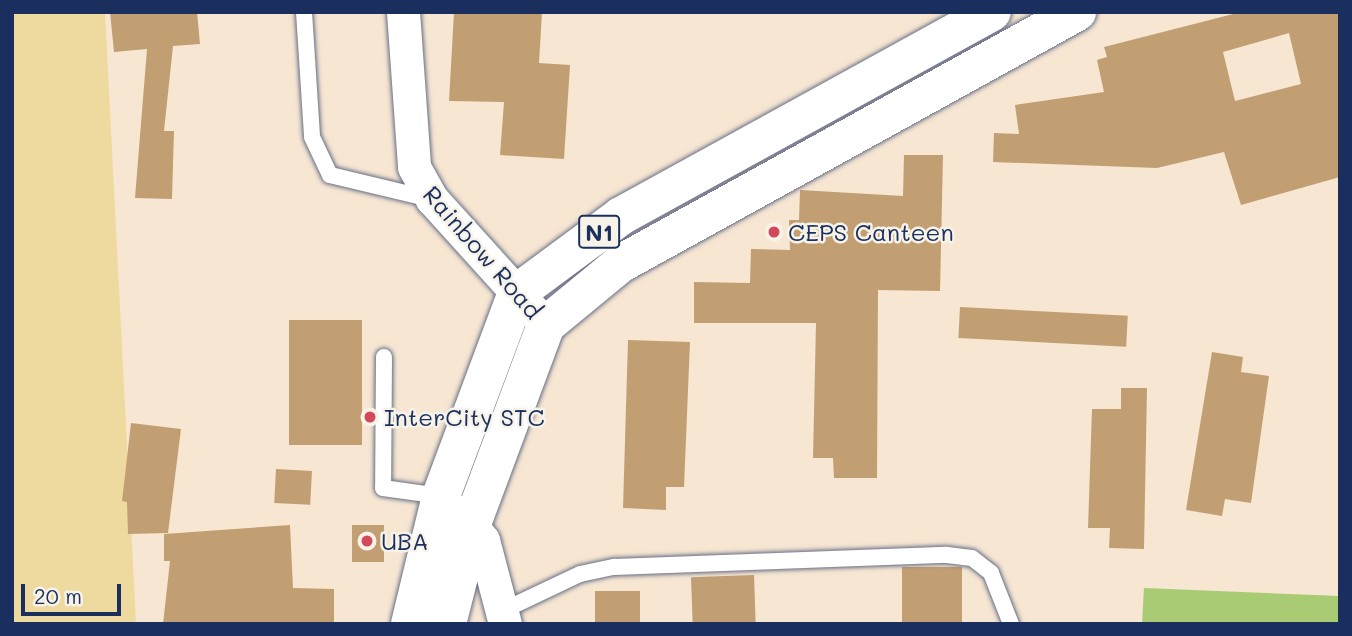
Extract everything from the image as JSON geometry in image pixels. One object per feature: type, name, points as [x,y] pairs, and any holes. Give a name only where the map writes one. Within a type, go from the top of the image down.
[{"type":"highway","name":"N1","points":[[517,293],[621,216],[992,12]]},
{"type":"highway","name":"N1","points":[[546,325],[620,264],[1077,12]]},
{"type":"highway","points":[[410,624],[441,496],[517,293]]},
{"type":"highway","points":[[447,624],[473,521],[546,325]]},
{"type":"street","name":"Rainbow Road","points":[[403,12],[414,167],[432,199],[546,325]]},
{"type":"street","points":[[441,496],[473,521],[503,617]]},
{"type":"lane","points":[[304,12],[312,137],[330,175],[432,199]]},
{"type":"lane","points":[[384,356],[383,488],[441,496]]},
{"type":"lane","points":[[503,617],[580,574],[614,567],[947,555],[972,558],[991,573],[1012,624]]},
{"type":"green space","points":[[1144,588],[1340,596],[1340,624],[1142,624]]},
{"type":"sand","points":[[12,12],[105,12],[136,624],[12,624]]},
{"type":"building","points":[[110,12],[197,12],[200,44],[173,46],[164,131],[174,131],[172,199],[135,198],[147,49],[114,52]]},
{"type":"building","points":[[454,12],[542,12],[539,63],[570,65],[564,159],[500,155],[504,102],[449,101]]},
{"type":"building","points":[[1241,12],[1340,12],[1340,177],[1241,205],[1224,152],[1157,168],[993,162],[994,133],[1019,134],[1015,105],[1104,92],[1097,60],[1107,57],[1104,47]],"holes":[[[1289,33],[1301,84],[1235,101],[1223,52]]]},
{"type":"building","points":[[904,155],[943,155],[940,291],[878,290],[877,478],[834,478],[833,458],[813,458],[816,323],[694,323],[694,282],[750,283],[751,249],[790,250],[789,220],[799,220],[800,190],[903,196]]},
{"type":"building","points":[[960,307],[1128,316],[1126,347],[958,338]]},
{"type":"building","points":[[289,320],[362,320],[362,445],[289,445]]},
{"type":"building","points":[[628,340],[690,342],[684,487],[666,487],[666,510],[623,508]]},
{"type":"building","points":[[1212,352],[1243,357],[1241,372],[1269,376],[1251,503],[1225,499],[1222,516],[1186,510]]},
{"type":"building","points":[[1121,388],[1147,388],[1144,549],[1109,548],[1110,528],[1088,528],[1092,409],[1121,409]]},
{"type":"building","points":[[131,423],[181,429],[168,533],[128,534],[127,502],[122,501]]},
{"type":"building","points":[[276,469],[312,471],[310,505],[274,503]]},
{"type":"building","points":[[290,525],[293,588],[334,589],[334,622],[163,624],[170,561],[164,561],[164,534]]},
{"type":"building","points":[[352,525],[384,525],[384,562],[352,562]]},
{"type":"building","points":[[902,567],[962,567],[962,624],[902,624]]},
{"type":"building","points":[[754,575],[756,624],[693,624],[691,577]]},
{"type":"building","points":[[595,591],[640,591],[640,624],[595,624]]},
{"type":"place","name":"CEPS Canteen","points":[[774,232]]},
{"type":"place","name":"InterCity STC","points":[[370,417]]},
{"type":"place","name":"UBA","points":[[367,541]]}]
